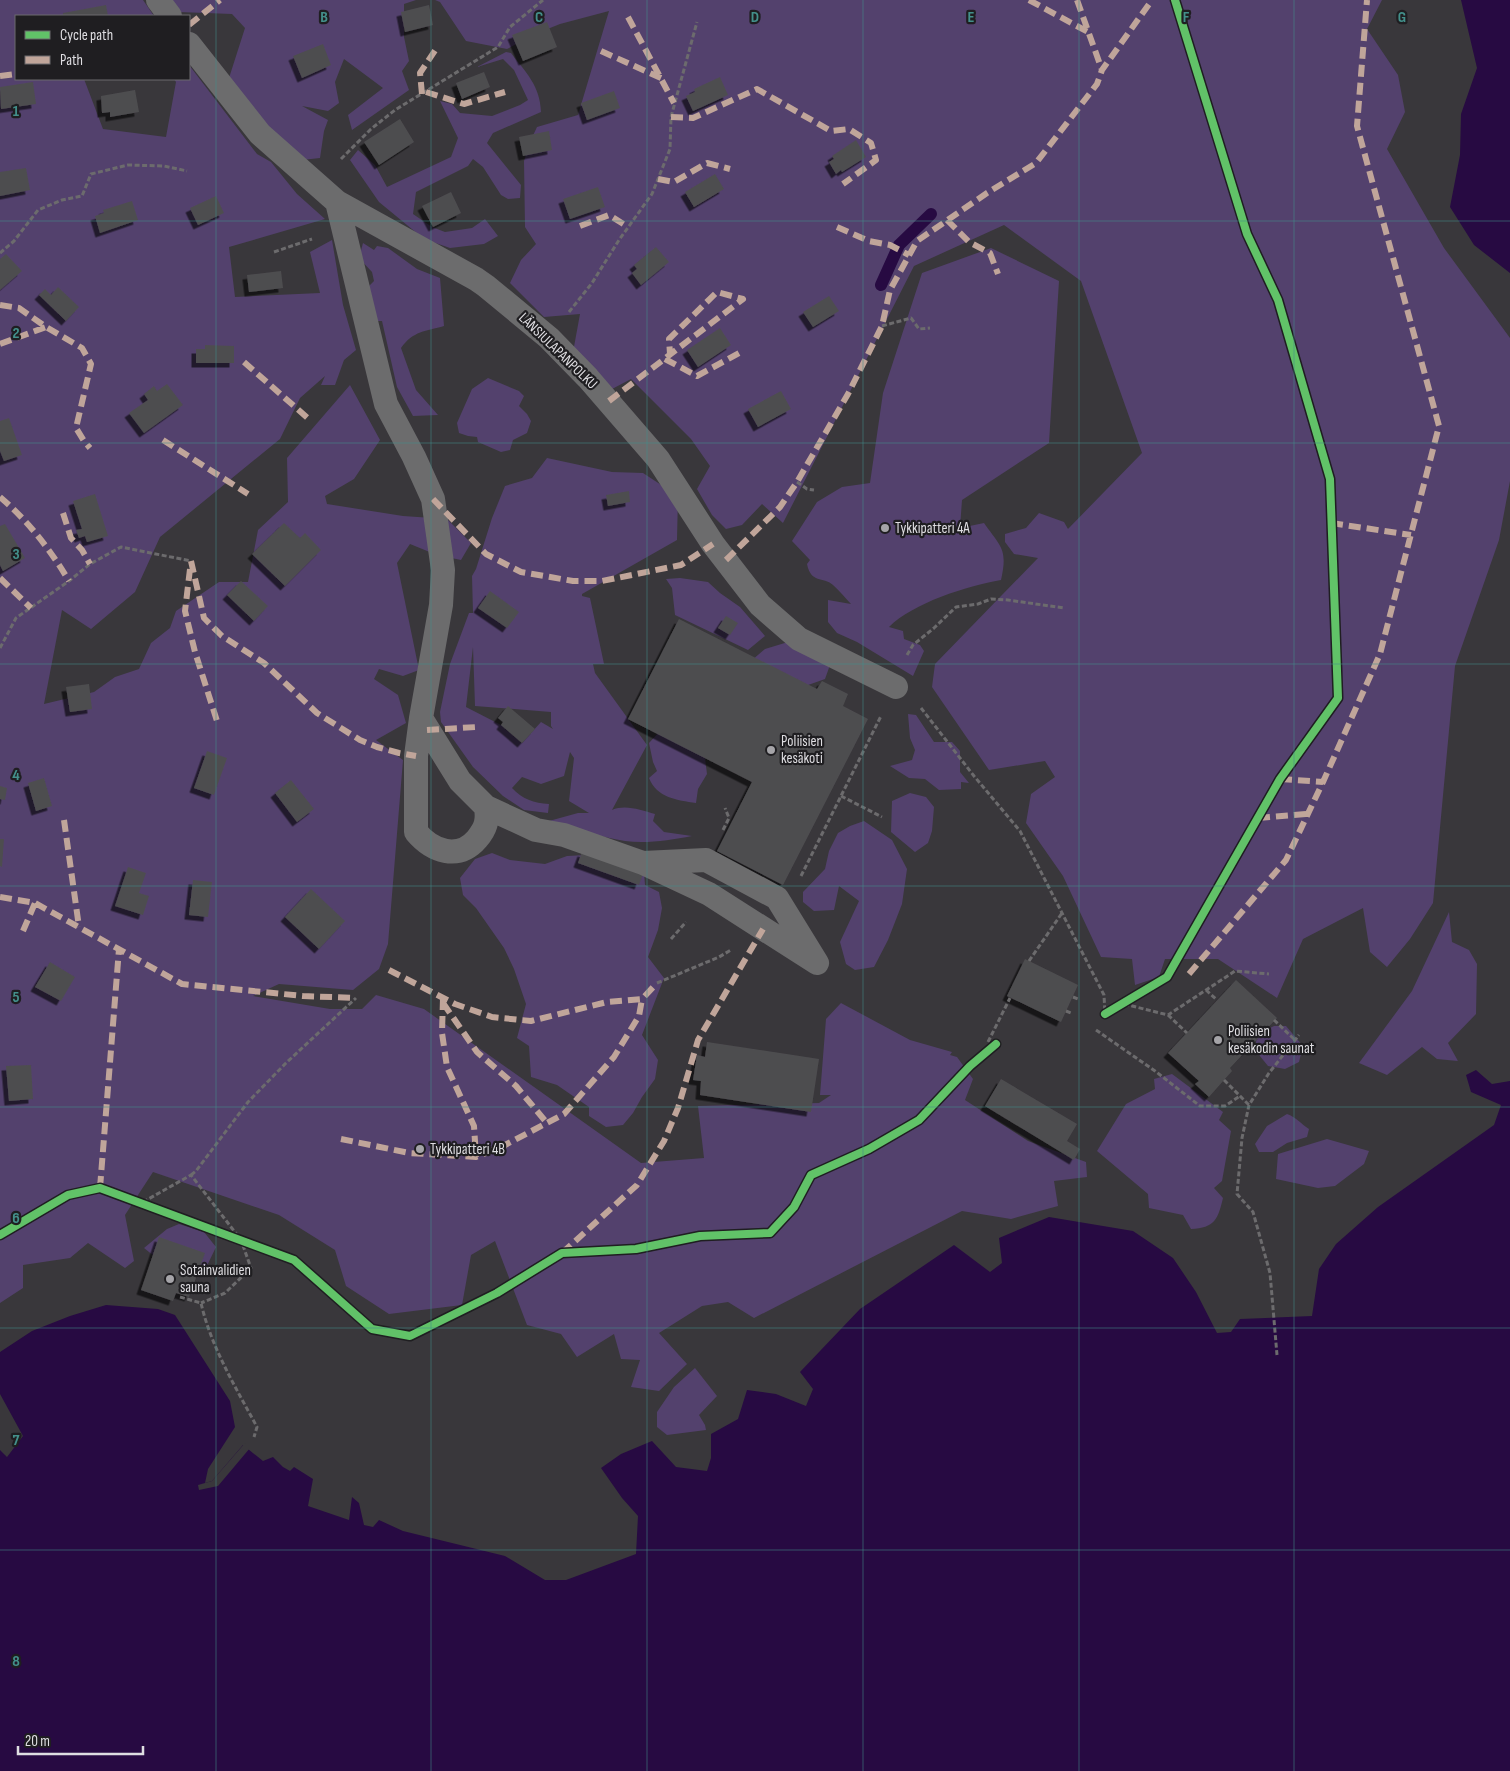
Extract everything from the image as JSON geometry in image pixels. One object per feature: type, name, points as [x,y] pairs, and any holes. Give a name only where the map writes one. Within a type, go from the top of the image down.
[{"type":"lane","points":[[158,0],[169,15]]},
{"type":"lane","name":"LÄNSIULAPANPOLKU","points":[[190,45],[260,134],[337,202],[476,279],[549,338],[588,378],[658,459],[713,544],[760,605],[799,639],[894,686]]},
{"type":"lane","points":[[337,202],[386,404],[414,457],[433,499],[443,570],[441,605],[420,718],[416,756],[416,832],[425,842],[436,848],[448,851],[462,851],[474,843],[484,831],[488,820],[486,807]]},
{"type":"lane","points":[[420,718],[460,781],[486,807],[536,830],[564,835],[643,863],[709,894],[817,963],[776,898],[706,860],[643,863]]},
{"type":"path","points":[[314,180],[336,164],[371,129],[395,110],[498,47],[510,28],[543,0]]},
{"type":"path","points":[[921,707],[974,776],[1020,831],[1104,994],[1105,1014],[1167,977],[1280,779],[1338,698],[1330,479],[1278,300],[1247,234],[1176,0]]},
{"type":"path","points":[[549,338],[592,283],[619,240],[652,194],[670,149],[671,117],[696,22]]},
{"type":"path","points":[[0,253],[14,241],[38,210],[62,200],[82,196],[90,174],[128,166],[164,166],[187,171]]},
{"type":"path","points":[[882,326],[911,318],[919,329],[930,328]]},
{"type":"path","points":[[797,482],[807,489],[814,490]]},
{"type":"path","points":[[0,648],[16,618],[90,564],[121,547],[191,561]]},
{"type":"path","points":[[818,842],[913,645],[956,607],[978,604],[991,599],[1064,608]]},
{"type":"path","points":[[841,796],[882,817]]},
{"type":"path","points":[[725,808],[729,818]]},
{"type":"path","points":[[1029,961],[1062,913]]},
{"type":"path","points":[[657,984],[719,957],[763,929]]},
{"type":"path","points":[[1168,1015],[1234,970],[1269,974]]},
{"type":"path","points":[[1206,990],[1217,1000]]},
{"type":"path","points":[[1073,997],[1078,999]]},
{"type":"path","points":[[143,1202],[196,1171],[248,1102],[286,1063],[356,998]]},
{"type":"path","points":[[988,1042],[1010,998]]},
{"type":"path","points":[[1123,1004],[1168,1015],[1187,1033]]},
{"type":"path","points":[[1066,1011],[1070,1013]]},
{"type":"path","points":[[1274,1020],[1295,1040]]},
{"type":"path","points":[[1096,1030],[1155,1071],[1200,1106],[1225,1106],[1240,1096]]},
{"type":"path","points":[[1277,1355],[1270,1274],[1253,1212],[1236,1194],[1242,1138],[1249,1105],[1269,1073],[1299,1035]]},
{"type":"path","points":[[0,1236],[68,1194],[100,1188],[143,1202],[294,1260],[372,1329],[410,1336],[498,1293],[562,1253],[636,1249],[700,1236],[770,1233],[794,1208],[811,1175],[869,1149],[919,1120],[970,1066],[996,1044]]},
{"type":"path","points":[[1224,1080],[1249,1105]]},
{"type":"path","points":[[180,1297],[201,1303],[224,1293],[251,1268],[241,1240],[191,1175]]},
{"type":"path","points":[[201,1303],[223,1365],[257,1427],[254,1437]]},
{"type":"shaded area","points":[[0,0],[143,0],[153,15],[15,15],[15,80],[84,80],[103,129],[166,137],[176,82],[175,80],[190,80],[190,66],[257,154],[271,162],[297,194],[325,219],[229,247],[235,297],[320,293],[310,252],[332,240],[343,305],[356,350],[344,360],[335,385],[321,385],[325,376],[300,398],[280,439],[160,537],[135,592],[91,629],[62,610],[44,704],[94,692],[115,677],[139,669],[151,643],[170,628],[176,611],[219,582],[248,582],[258,530],[288,502],[287,458],[350,385],[380,440],[354,479],[325,496],[327,504],[403,516],[447,519],[471,543],[461,560],[437,555],[410,544],[397,563],[419,670],[403,676],[379,669],[374,679],[398,695],[406,723],[376,740],[403,760],[388,944],[379,969],[353,990],[279,984],[253,996],[330,1009],[362,1009],[376,995],[424,1009],[641,1163],[704,1158],[698,1106],[819,1103],[831,1095],[820,1095],[826,1019],[841,1003],[910,1040],[952,1052],[950,1055],[957,1057],[973,1079],[965,1100],[1028,1141],[1086,1162],[1087,1177],[1054,1181],[1058,1206],[1011,1219],[962,1211],[754,1318],[728,1302],[702,1306],[659,1333],[687,1364],[659,1391],[631,1387],[640,1360],[621,1359],[614,1334],[577,1357],[561,1334],[527,1325],[495,1241],[471,1255],[462,1305],[389,1314],[346,1286],[335,1250],[279,1215],[153,1172],[125,1215],[134,1261],[125,1268],[88,1243],[70,1258],[23,1265],[23,1288],[0,1303]]},
{"type":"shaded area","points":[[170,0],[416,0],[404,4],[404,37],[409,61],[402,71],[409,90],[352,130],[348,115],[383,88],[344,59],[335,82],[339,103],[328,111],[302,106],[328,120],[324,131],[320,158],[302,160],[276,136],[229,78],[245,28],[232,14],[179,12]]},
{"type":"shaded area","points":[[435,0],[1382,0],[1367,29],[1398,75],[1405,112],[1387,149],[1444,248],[1510,338],[1510,481],[1499,540],[1455,666],[1433,903],[1410,939],[1387,967],[1370,952],[1363,908],[1303,939],[1277,998],[1218,959],[1165,959],[1159,977],[1135,985],[1132,959],[1101,957],[1063,876],[1026,823],[1031,794],[1055,777],[1045,761],[989,770],[932,687],[935,664],[1038,558],[1014,554],[1005,542],[1005,534],[1026,528],[1039,513],[1064,522],[1068,529],[1142,453],[1081,281],[1004,225],[914,266],[783,523],[762,504],[742,525],[726,529],[712,515],[697,489],[710,466],[691,439],[631,379],[595,398],[569,374],[580,314],[544,317],[510,283],[521,260],[536,244],[525,227],[524,161],[530,142],[537,127],[578,115],[609,11],[560,24],[535,34],[507,49],[466,41],[440,2]]},
{"type":"shaded area","points":[[1461,0],[1510,0],[1510,273],[1474,245],[1450,207],[1460,155],[1461,114],[1477,68]]},
{"type":"shaded area","points":[[506,52],[511,53],[527,73],[538,94],[541,112],[493,133],[487,143],[521,185],[520,198],[508,199],[501,195],[483,167],[473,159],[468,166],[416,192],[413,214],[432,227],[445,232],[472,228],[485,219],[498,236],[484,244],[450,248],[424,239],[379,202],[350,160],[358,150],[375,165],[387,187],[451,157],[458,138],[440,101],[452,104],[460,113],[492,116],[528,100],[514,70],[503,59],[477,67]]},
{"type":"shaded area","points":[[363,243],[374,250],[377,246],[388,248],[417,269],[440,278],[444,326],[415,335],[401,348],[416,390],[438,415],[413,416],[397,387],[382,321],[377,321],[367,288],[374,281],[372,272],[359,258]]},
{"type":"shaded area","points":[[991,248],[1059,281],[1049,443],[962,500],[960,528],[984,523],[999,543],[1004,561],[1001,580],[973,586],[926,603],[899,618],[889,627],[903,631],[904,639],[920,645],[924,651],[913,676],[857,642],[837,633],[828,622],[828,600],[851,604],[829,582],[814,577],[811,574],[807,564],[810,560],[792,541],[817,502],[842,487],[870,483],[883,393],[922,273]]},
{"type":"shaded area","points":[[488,378],[519,391],[524,396],[519,406],[531,421],[527,433],[513,440],[510,450],[501,452],[478,442],[477,437],[459,433],[457,423],[472,389]]},
{"type":"shaded area","points":[[547,458],[612,472],[643,473],[678,496],[677,540],[582,594],[582,596],[590,598],[604,664],[593,664],[595,673],[647,745],[612,810],[617,808],[639,809],[655,814],[653,821],[664,832],[692,836],[650,842],[633,842],[587,833],[549,821],[578,813],[589,813],[569,801],[574,758],[570,752],[564,776],[541,784],[522,777],[512,788],[529,800],[549,804],[548,813],[524,810],[503,796],[473,767],[441,722],[440,712],[450,664],[469,613],[473,613],[472,576],[492,518],[505,486],[532,478]],"holes":[[[473,647],[475,706],[551,712],[551,726],[553,729],[541,722],[522,743],[501,725],[466,707]]]},
{"type":"shaded area","points":[[680,578],[708,582],[740,607],[765,636],[748,650],[675,615],[672,588],[666,579]]},
{"type":"shaded area","points":[[788,642],[830,665],[825,679],[794,690],[751,661],[765,649]]},
{"type":"shaded area","points":[[908,714],[916,715],[934,742],[952,742],[960,751],[960,772],[969,783],[961,782],[961,789],[939,790],[925,779],[909,778],[890,766],[912,760],[915,750],[910,738]]},
{"type":"shaded area","points":[[661,730],[704,750],[707,774],[698,789],[696,803],[675,799],[662,794],[649,778],[657,771],[649,743]]},
{"type":"shaded area","points":[[910,793],[926,797],[934,807],[932,831],[928,843],[915,852],[891,832],[892,801]]},
{"type":"shaded area","points":[[864,821],[892,840],[907,869],[902,904],[888,940],[874,967],[855,970],[846,964],[840,942],[859,901],[839,886],[834,910],[814,911],[803,902],[803,892],[825,869],[829,851],[838,833]]},
{"type":"shaded area","points":[[492,853],[510,860],[545,864],[567,856],[607,854],[644,872],[645,885],[659,892],[662,908],[658,930],[648,957],[664,978],[642,1035],[658,1060],[655,1079],[623,1125],[606,1127],[589,1116],[589,1107],[557,1085],[531,1077],[529,1046],[517,1038],[526,1004],[514,969],[504,948],[476,908],[463,895],[460,878],[475,859]]},
{"type":"shaded area","points":[[1449,912],[1452,942],[1469,950],[1477,964],[1476,1014],[1448,1043],[1458,1061],[1437,1059],[1422,1047],[1387,1075],[1359,1063],[1412,991]]},
{"type":"shaded area","points":[[1274,1026],[1286,1026],[1303,1046],[1299,1062],[1285,1069],[1268,1066],[1255,1050],[1257,1035]]},
{"type":"shaded area","points":[[1476,1070],[1492,1084],[1510,1081],[1510,1771],[0,1771],[0,1450],[7,1457],[23,1436],[0,1394],[0,1352],[32,1331],[70,1316],[106,1305],[158,1309],[175,1315],[230,1401],[235,1427],[208,1469],[205,1483],[212,1481],[243,1445],[263,1461],[273,1457],[290,1471],[294,1467],[313,1479],[308,1506],[349,1520],[352,1497],[359,1503],[364,1525],[373,1527],[379,1520],[403,1531],[505,1556],[545,1580],[566,1580],[636,1554],[638,1516],[622,1498],[601,1468],[621,1454],[652,1441],[676,1467],[707,1471],[711,1458],[711,1434],[738,1419],[747,1390],[776,1394],[806,1406],[813,1389],[800,1372],[860,1309],[954,1245],[990,1272],[1002,1263],[999,1238],[1049,1217],[1133,1231],[1173,1258],[1196,1292],[1217,1333],[1231,1332],[1240,1319],[1312,1316],[1319,1269],[1336,1244],[1378,1207],[1494,1125],[1501,1105],[1471,1092],[1466,1075]]},
{"type":"shaded area","points":[[1172,1074],[1223,1112],[1219,1120],[1231,1131],[1222,1181],[1214,1188],[1223,1198],[1217,1217],[1205,1227],[1191,1229],[1183,1215],[1149,1208],[1148,1194],[1097,1151],[1126,1104],[1155,1089],[1154,1079]]},
{"type":"shaded area","points":[[1287,1114],[1309,1129],[1307,1137],[1287,1143],[1273,1152],[1259,1152],[1255,1144],[1267,1126]]},
{"type":"shaded area","points":[[1327,1139],[1369,1151],[1364,1164],[1335,1186],[1318,1188],[1276,1179],[1278,1154]]},
{"type":"shaded area","points":[[179,1224],[204,1232],[216,1247],[204,1272],[174,1272],[144,1248],[167,1229]]},
{"type":"shaded area","points":[[695,1368],[717,1396],[699,1415],[706,1430],[667,1435],[657,1427],[657,1412],[674,1387]]},
{"type":"pier","points":[[245,1443],[250,1448],[218,1486],[199,1490],[198,1485],[212,1481]]},
{"type":"building","points":[[106,5],[108,15],[63,15],[63,13]]},
{"type":"building","points":[[429,5],[433,25],[405,32],[401,12]]},
{"type":"building","points":[[547,22],[557,47],[523,61],[512,35]]},
{"type":"building","points":[[323,44],[331,65],[302,78],[293,56]]},
{"type":"building","points":[[484,72],[490,87],[462,99],[456,83]]},
{"type":"building","points":[[720,77],[728,95],[693,111],[686,96],[695,92],[694,89]]},
{"type":"building","points":[[33,82],[36,104],[1,109],[0,87]]},
{"type":"building","points":[[135,90],[139,112],[110,117],[110,112],[102,113],[101,96]]},
{"type":"building","points":[[614,91],[620,108],[587,120],[581,103]]},
{"type":"building","points":[[400,119],[414,142],[379,165],[364,142]]},
{"type":"building","points":[[549,131],[552,150],[523,156],[519,137]]},
{"type":"building","points":[[856,140],[866,157],[836,174],[829,162],[834,159],[832,156]]},
{"type":"building","points":[[26,168],[30,190],[0,196],[0,172]]},
{"type":"building","points":[[715,174],[724,189],[694,207],[685,192]]},
{"type":"building","points":[[598,187],[605,207],[570,219],[563,199]]},
{"type":"building","points":[[451,192],[461,213],[433,227],[422,206]]},
{"type":"building","points":[[216,196],[224,213],[198,225],[190,208]]},
{"type":"building","points":[[132,201],[138,220],[100,233],[95,216],[104,213],[103,210]]},
{"type":"building","points":[[656,247],[669,262],[641,285],[632,273],[637,269],[634,265]]},
{"type":"building","points":[[6,254],[22,271],[0,290],[0,259]]},
{"type":"building","points":[[281,271],[283,288],[249,292],[247,275]]},
{"type":"building","points":[[58,287],[79,307],[66,321],[39,295],[45,289],[51,295]]},
{"type":"building","points":[[829,296],[839,311],[813,327],[803,312]]},
{"type":"building","points":[[720,328],[731,345],[698,367],[687,350]]},
{"type":"building","points":[[205,345],[234,346],[234,363],[196,363],[196,349],[205,349]]},
{"type":"building","points":[[167,384],[183,405],[144,433],[129,413],[148,400],[144,394],[154,386],[157,391]]},
{"type":"building","points":[[781,391],[791,409],[758,427],[748,409]]},
{"type":"building","points":[[9,418],[22,455],[4,461],[0,451],[0,421]]},
{"type":"building","points":[[629,491],[630,502],[608,506],[606,495]]},
{"type":"building","points":[[95,494],[108,536],[87,542],[85,536],[79,538],[76,530],[82,529],[73,501]]},
{"type":"building","points":[[284,523],[300,538],[305,533],[321,550],[285,586],[252,554]]},
{"type":"building","points":[[5,524],[25,558],[3,571],[0,565],[0,526]]},
{"type":"building","points":[[241,581],[268,606],[254,621],[227,595]]},
{"type":"building","points":[[490,591],[519,612],[507,628],[478,608]]},
{"type":"building","points":[[726,616],[738,623],[730,635],[718,628]]},
{"type":"building","name":"Poliisien kesäkoti","points":[[679,619],[817,689],[822,681],[848,694],[843,706],[868,719],[783,885],[717,851],[752,782],[628,719]]},
{"type":"building","points":[[89,684],[92,709],[70,712],[66,687]]},
{"type":"building","points":[[508,706],[535,729],[522,743],[501,725],[503,722],[498,718]]},
{"type":"building","points":[[207,751],[227,758],[214,795],[194,788]]},
{"type":"building","points":[[44,778],[52,806],[36,811],[28,783]]},
{"type":"building","points":[[291,780],[314,809],[297,822],[275,793]]},
{"type":"building","points":[[0,786],[7,788],[5,800],[0,799]]},
{"type":"building","points":[[0,839],[4,839],[2,867],[0,866]]},
{"type":"building","points":[[582,852],[643,874],[639,885],[578,863]]},
{"type":"building","points":[[128,867],[146,873],[139,893],[149,896],[143,915],[115,906]]},
{"type":"building","points":[[193,880],[212,882],[208,917],[189,915]]},
{"type":"building","points":[[311,889],[345,921],[319,949],[285,917]]},
{"type":"building","points":[[1025,959],[1078,985],[1061,1022],[1007,996]]},
{"type":"building","points":[[50,962],[75,977],[61,1001],[35,987]]},
{"type":"building","name":"Poliisien kesäkodin saunat","points":[[1236,980],[1277,1018],[1230,1068],[1232,1071],[1209,1097],[1195,1084],[1199,1081],[1168,1053]]},
{"type":"building","points":[[707,1042],[819,1059],[811,1112],[700,1095],[701,1081],[693,1080],[697,1055],[705,1057]]},
{"type":"building","points":[[31,1065],[33,1099],[9,1101],[6,1066]]},
{"type":"building","points":[[1001,1079],[1077,1124],[1067,1141],[1080,1149],[1074,1160],[985,1106]]},
{"type":"building","name":"Sotainvalidien sauna","points":[[159,1237],[205,1253],[189,1297],[176,1293],[173,1301],[141,1290]]},
{"type":"waterway","points":[[881,285],[899,245],[931,214]]},
{"type":"marked path","points":[[190,24],[220,0]]},
{"type":"marked path","points":[[1029,0],[1088,32]]},
{"type":"marked path","points":[[1077,0],[1102,70]]},
{"type":"marked path","points":[[726,560],[780,507],[797,482],[848,394],[882,326],[890,290],[917,241],[987,193],[1036,163],[1097,84],[1102,70],[1152,0]]},
{"type":"marked path","points":[[1189,974],[1286,860],[1323,782],[1380,654],[1439,426],[1357,126],[1367,0]]},
{"type":"marked path","points":[[628,17],[674,103]]},
{"type":"marked path","points":[[422,94],[420,73],[438,46]]},
{"type":"marked path","points":[[601,51],[661,78]]},
{"type":"marked path","points":[[0,76],[15,74]]},
{"type":"marked path","points":[[671,117],[693,118],[757,89],[831,131],[849,129],[871,143],[876,160],[843,184]]},
{"type":"marked path","points":[[426,92],[464,104],[505,92]]},
{"type":"marked path","points":[[658,179],[674,182],[707,163],[730,169]]},
{"type":"marked path","points":[[580,226],[609,215],[628,227]]},
{"type":"marked path","points":[[947,220],[969,242],[990,253],[998,274]]},
{"type":"marked path","points":[[837,227],[869,241],[890,245],[909,255]]},
{"type":"marked path","points":[[609,401],[743,299],[717,292],[669,339],[670,354]]},
{"type":"marked path","points":[[0,305],[19,308],[46,327],[82,348],[91,364],[76,428],[90,448]]},
{"type":"marked path","points":[[0,344],[46,327]]},
{"type":"marked path","points":[[665,359],[697,376],[741,352]]},
{"type":"marked path","points":[[244,362],[311,421]]},
{"type":"marked path","points":[[163,440],[248,494]]},
{"type":"marked path","points":[[0,497],[38,536],[69,581]]},
{"type":"marked path","points":[[433,499],[486,554],[521,572],[573,581],[602,581],[681,565],[713,544]]},
{"type":"marked path","points":[[63,513],[71,538],[82,550],[90,564]]},
{"type":"marked path","points":[[1331,523],[1411,535]]},
{"type":"marked path","points":[[191,561],[204,618],[222,636],[264,663],[317,713],[360,740],[377,747],[416,756]]},
{"type":"marked path","points":[[190,569],[185,611],[195,652],[217,721]]},
{"type":"marked path","points":[[0,578],[31,608]]},
{"type":"marked path","points":[[427,730],[477,727]]},
{"type":"marked path","points":[[1280,779],[1323,782]]},
{"type":"marked path","points":[[1258,818],[1307,814]]},
{"type":"marked path","points":[[64,820],[79,927]]},
{"type":"marked path","points":[[0,897],[35,903],[182,984],[303,996],[356,998]]},
{"type":"marked path","points":[[23,931],[35,903]]},
{"type":"marked path","points":[[562,1253],[637,1185],[664,1141],[678,1108],[698,1040],[763,929]]},
{"type":"marked path","points":[[100,1188],[119,949]]},
{"type":"marked path","points":[[389,970],[455,1004],[492,1017],[531,1021],[607,1002],[642,999],[657,983]]},
{"type":"marked path","points":[[443,998],[442,1033],[447,1067],[474,1126],[476,1157]]},
{"type":"marked path","points":[[341,1139],[409,1153],[476,1157],[505,1145],[564,1114],[614,1057],[639,1016],[642,999]]},
{"type":"marked path","points":[[443,1003],[477,1052],[516,1086],[547,1123]]},
{"type":"cycle path","points":[[1105,1014],[1167,977],[1280,779],[1338,698],[1330,479],[1278,300],[1247,234],[1175,0]]},
{"type":"cycle path","points":[[0,1235],[68,1195],[100,1188],[294,1260],[372,1329],[410,1336],[497,1293],[562,1253],[636,1249],[700,1236],[770,1233],[794,1207],[811,1175],[869,1149],[919,1120],[970,1066],[996,1044]]},
{"type":"place","name":"Tykkipatteri 4A","points":[[885,528]]},
{"type":"place","name":"Poliisien kesäkoti","points":[[771,750]]},
{"type":"place","name":"Poliisien kesäkodin saunat","points":[[1218,1040]]},
{"type":"place","name":"Tykkipatteri 4B","points":[[420,1149]]},
{"type":"place","name":"Sotainvalidien sauna","points":[[170,1279]]}]
